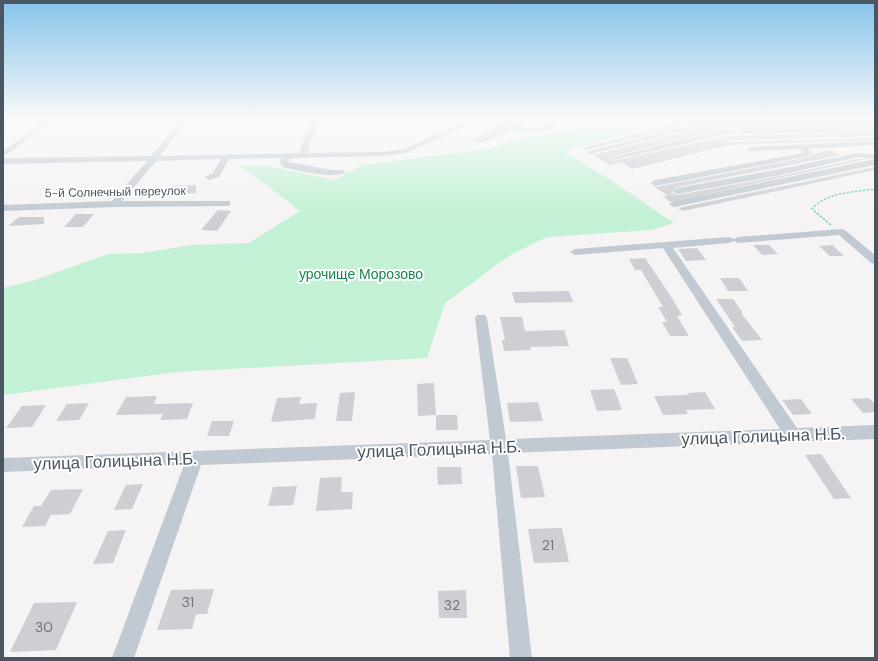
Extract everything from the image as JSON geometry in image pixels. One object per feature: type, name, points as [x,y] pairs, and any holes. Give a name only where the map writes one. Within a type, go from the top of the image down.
[{"type":"street","points":[[115,204],[159,151]]},
{"type":"street","points":[[302,155],[304,151]]},
{"type":"street","points":[[3,160],[381,154],[406,151]]},
{"type":"street","points":[[590,152],[595,151]]},
{"type":"street","points":[[614,158],[643,151]]},
{"type":"street","points":[[620,164],[672,151]]},
{"type":"street","points":[[655,183],[808,154],[806,151]]},
{"type":"street","points":[[287,155],[284,162],[286,165],[332,173],[341,172]]},
{"type":"street","points":[[677,191],[780,172],[858,155],[875,157]]},
{"type":"street","points":[[209,177],[216,175],[227,156]]},
{"type":"street","points":[[674,204],[875,162]]},
{"type":"street","name":"5-й Солнечный переулок","points":[[3,208],[115,204],[227,203]]},
{"type":"street","points":[[574,252],[841,232],[875,261]]},
{"type":"street","points":[[666,245],[793,435]]},
{"type":"street","points":[[481,318],[498,446],[521,658]]},
{"type":"street","name":"улица Голицына Н.Б.","points":[[3,465],[195,459],[875,432]]},
{"type":"street","points":[[123,658],[195,459]]},
{"type":"path","points":[[841,232],[815,212],[812,209],[813,206],[820,201],[832,197],[875,189]]},
{"type":"green space","name":"урочище Морозово","points":[[473,151],[564,151],[609,179],[674,223],[652,230],[547,237],[509,256],[445,303],[427,358],[177,372],[3,395],[3,288],[35,280],[108,254],[143,253],[191,245],[249,243],[300,211],[267,185],[238,165],[269,166],[334,180],[362,165]]},
{"type":"building","points":[[609,151],[634,151],[609,158],[614,161],[660,151],[705,151],[632,169],[622,162],[610,165],[593,155]]},
{"type":"building","points":[[831,151],[841,155],[677,187],[671,192],[677,195],[780,176],[858,159],[866,159],[670,202],[663,196],[668,196],[655,187],[808,157],[813,154]]},
{"type":"building","points":[[875,167],[875,170],[683,211],[678,208]]},
{"type":"building","points":[[196,185],[196,193],[166,195],[172,186]]},
{"type":"building","points":[[218,210],[231,211],[217,231],[201,230]]},
{"type":"building","points":[[76,214],[94,214],[83,227],[64,227]]},
{"type":"building","points":[[19,217],[44,217],[44,224],[8,226]]},
{"type":"building","points":[[753,245],[769,245],[778,254],[762,255]]},
{"type":"building","points":[[832,245],[844,256],[830,256],[819,246]]},
{"type":"building","points":[[697,248],[706,260],[686,261],[678,249]]},
{"type":"building","points":[[645,258],[682,315],[677,316],[689,336],[670,336],[662,322],[667,322],[658,307],[663,307],[641,270],[635,270],[629,259]]},
{"type":"building","points":[[720,278],[739,278],[748,291],[728,291]]},
{"type":"building","points":[[569,291],[573,302],[515,303],[512,292]]},
{"type":"building","points":[[716,299],[733,299],[743,313],[741,313],[762,340],[742,341],[732,327],[735,327]]},
{"type":"building","points":[[500,317],[522,317],[525,331],[564,330],[569,346],[530,347],[531,350],[504,351],[502,340],[505,340]]},
{"type":"building","points":[[610,358],[627,358],[638,384],[621,385]]},
{"type":"building","points":[[434,383],[436,415],[418,416],[417,384]]},
{"type":"building","points":[[614,389],[622,410],[597,411],[590,390]]},
{"type":"building","points":[[355,392],[352,421],[336,421],[340,393]]},
{"type":"building","points":[[705,392],[715,409],[686,410],[688,414],[663,415],[654,396],[689,395],[687,393]]},
{"type":"building","points":[[157,396],[154,404],[193,403],[187,419],[160,420],[163,414],[116,415],[126,397]]},
{"type":"building","points":[[301,397],[299,404],[317,403],[315,419],[271,422],[277,398]]},
{"type":"building","points":[[869,398],[875,404],[875,412],[863,413],[851,399]]},
{"type":"building","points":[[801,399],[812,414],[793,415],[782,400]]},
{"type":"building","points":[[538,402],[543,421],[510,422],[507,403]]},
{"type":"building","points":[[89,403],[79,420],[56,421],[67,404]]},
{"type":"building","points":[[46,405],[32,427],[6,428],[22,406]]},
{"type":"building","points":[[436,415],[457,415],[458,430],[436,430]]},
{"type":"building","points":[[212,421],[234,421],[229,436],[207,436]]},
{"type":"building","points":[[821,454],[851,498],[834,499],[805,455]]},
{"type":"building","points":[[516,466],[538,466],[545,497],[521,498]]},
{"type":"building","points":[[437,467],[461,467],[462,484],[438,485]]},
{"type":"building","points":[[342,477],[341,492],[353,492],[352,509],[316,511],[320,478]]},
{"type":"building","points":[[143,484],[132,509],[114,510],[126,485]]},
{"type":"building","points":[[297,486],[293,505],[268,506],[273,487]]},
{"type":"building","points":[[83,489],[70,514],[51,515],[45,526],[22,527],[34,506],[41,506],[51,490]]},
{"type":"building","points":[[562,528],[569,562],[534,563],[528,529]]},
{"type":"building","points":[[126,530],[113,563],[93,564],[108,531]]},
{"type":"building","points":[[214,589],[207,614],[196,614],[192,629],[157,630],[171,590]]},
{"type":"building","points":[[466,590],[467,618],[439,618],[438,591]]},
{"type":"building","points":[[77,602],[56,650],[10,652],[34,603]]}]
